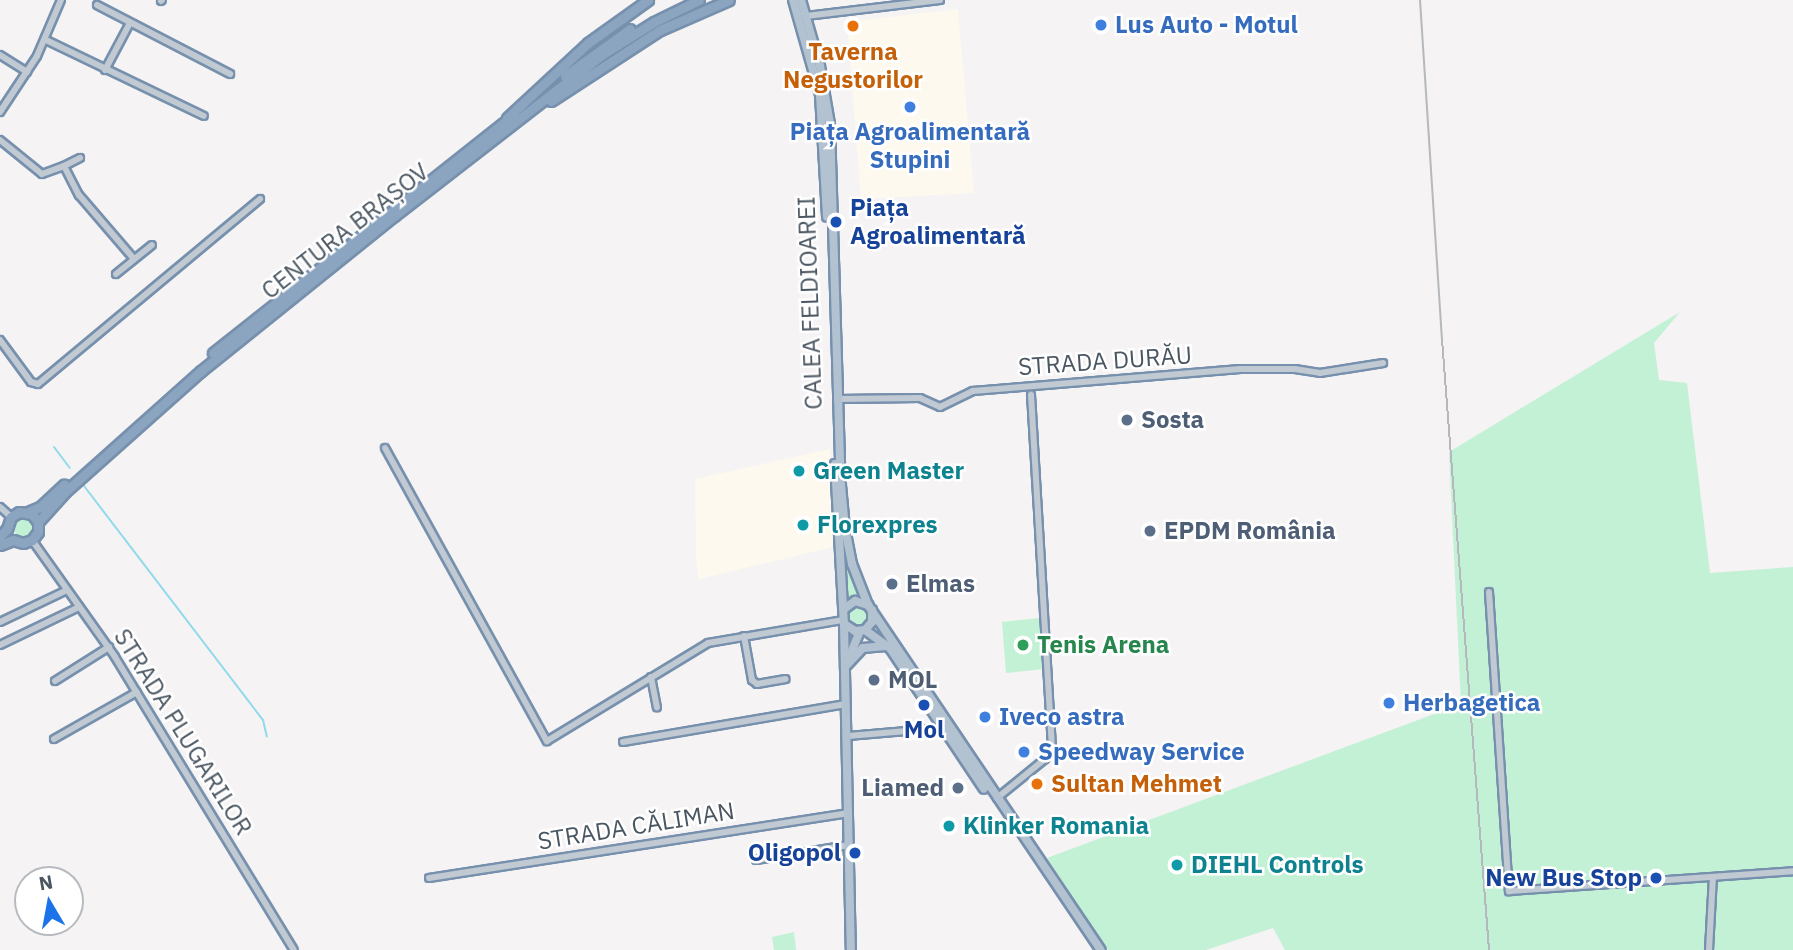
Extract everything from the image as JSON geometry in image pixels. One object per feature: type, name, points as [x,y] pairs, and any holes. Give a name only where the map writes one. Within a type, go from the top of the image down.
[{"type":"highway","points":[[492,136],[588,43],[648,0]]},
{"type":"highway","name":"CENTURA BRAȘOV","points":[[32,540],[38,532],[38,522],[65,492],[201,371],[599,49],[684,0]]},
{"type":"highway","name":"CENTURA BRAȘOV","points":[[11,517],[19,512],[28,512],[47,501],[232,337],[492,136],[603,54],[654,22],[699,0]]},
{"type":"highway","points":[[492,136],[627,49],[670,25],[729,0]]},
{"type":"highway","points":[[28,512],[38,522]]},
{"type":"highway","points":[[11,517],[4,533],[23,543],[32,540]]},
{"type":"highway","points":[[0,544],[13,540]]},
{"type":"main road","name":"CALEA FELDIOAREI","points":[[793,0],[819,90],[824,125],[836,499],[844,609],[851,950]]},
{"type":"main road","name":"CALEA FELDIOAREI","points":[[801,0],[820,66],[830,124],[837,399],[845,528],[852,564],[873,617],[862,631],[845,667]]},
{"type":"main road","points":[[844,609],[855,601],[869,606],[942,728],[1095,950]]},
{"type":"main road","points":[[843,622],[851,630],[862,631],[894,649],[1101,950]]},
{"type":"main road","points":[[845,667],[863,648],[879,645],[894,649]]},
{"type":"street","points":[[0,112],[46,40],[61,0]]},
{"type":"street","points":[[806,16],[940,0]]},
{"type":"street","points":[[97,5],[230,74]]},
{"type":"street","points":[[105,70],[130,23]]},
{"type":"street","points":[[46,40],[204,116]]},
{"type":"street","points":[[0,55],[27,72]]},
{"type":"street","points":[[0,97],[8,102]]},
{"type":"street","points":[[0,140],[42,174],[80,158]]},
{"type":"street","points":[[64,166],[79,195],[134,259]]},
{"type":"street","points":[[0,340],[31,382],[38,384],[260,199]]},
{"type":"street","points":[[116,274],[152,245]]},
{"type":"street","name":"STRADA DURĂU","points":[[837,399],[920,398],[940,407],[950,405],[968,392],[985,390],[1240,369],[1295,369],[1320,373],[1382,363]]},
{"type":"street","points":[[997,798],[1045,759],[1052,748],[1031,395]]},
{"type":"street","points":[[385,448],[547,741],[700,647],[744,636],[843,622]]},
{"type":"street","points":[[0,507],[11,517]]},
{"type":"street","name":"STRADA PLUGARILOR","points":[[32,540],[109,648],[294,950]]},
{"type":"street","points":[[0,622],[67,590]]},
{"type":"street","points":[[1489,592],[1509,891],[1793,871]]},
{"type":"street","points":[[0,645],[79,607]]},
{"type":"street","points":[[744,636],[752,680],[757,684],[786,680]]},
{"type":"street","points":[[55,681],[109,648]]},
{"type":"street","points":[[652,677],[657,707]]},
{"type":"street","points":[[54,739],[137,692]]},
{"type":"street","points":[[623,742],[846,704]]},
{"type":"street","points":[[848,736],[942,728]]},
{"type":"street","name":"STRADA CĂLIMAN","points":[[429,878],[849,813]]},
{"type":"street","points":[[756,860],[849,845]]},
{"type":"street","points":[[1709,950],[1713,877]]},
{"type":"shaded area","name":"Piața Agroalimentară Stupini","points":[[958,9],[974,193],[861,199],[847,22]]},
{"type":"shaded area","points":[[830,449],[834,547],[699,579],[696,560],[695,479]]},
{"type":"green space","points":[[1680,312],[1654,343],[1659,380],[1687,383],[1710,573],[1793,567],[1793,950],[1285,950],[1273,928],[1206,950],[1108,950],[1047,858],[1461,704],[1449,452]]},
{"type":"green space","points":[[19,517],[27,517],[33,527],[27,537],[19,537],[13,531],[13,523]]},
{"type":"green space","points":[[843,545],[861,597],[852,598],[845,604]]},
{"type":"green space","points":[[854,605],[862,605],[868,615],[862,625],[854,625],[848,619],[848,611]]},
{"type":"green space","name":"Tenis Arena","points":[[1039,618],[1044,669],[1006,673],[1002,622]]},
{"type":"green space","points":[[794,932],[796,950],[774,950],[772,937]]},
{"type":"waterway","points":[[54,447],[70,468]]},
{"type":"waterway","points":[[81,482],[263,720],[267,737]]},
{"type":"railway","points":[[1420,0],[1442,339],[1489,950]]},
{"type":"place","name":"Lus Auto - Motul","points":[[1101,25]]},
{"type":"place","name":"Taverna Negustorilor","points":[[853,26]]},
{"type":"place","name":"Piața Agroalimentară Stupini","points":[[910,107]]},
{"type":"place","name":"Piața Agroalimentară","points":[[836,222]]},
{"type":"place","name":"Sosta","points":[[1127,420]]},
{"type":"place","name":"Green Master","points":[[799,471]]},
{"type":"place","name":"Florexpres","points":[[803,525]]},
{"type":"place","name":"EPDM România","points":[[1150,531]]},
{"type":"place","name":"Elmas","points":[[892,584]]},
{"type":"place","name":"Tenis Arena","points":[[1023,645]]},
{"type":"place","name":"MOL","points":[[874,680]]},
{"type":"place","name":"Herbagetica","points":[[1389,703]]},
{"type":"place","name":"Mol","points":[[924,705]]},
{"type":"place","name":"Iveco astra","points":[[985,717]]},
{"type":"place","name":"Speedway Service","points":[[1024,752]]},
{"type":"place","name":"Sultan Mehmet","points":[[1037,784]]},
{"type":"place","name":"Liamed","points":[[958,788]]},
{"type":"place","name":"Klinker Romania","points":[[949,826]]},
{"type":"place","name":"Oligopol","points":[[855,853]]},
{"type":"place","name":"DIEHL Controls","points":[[1177,865]]},
{"type":"place","name":"New Bus Stop","points":[[1656,878]]}]
